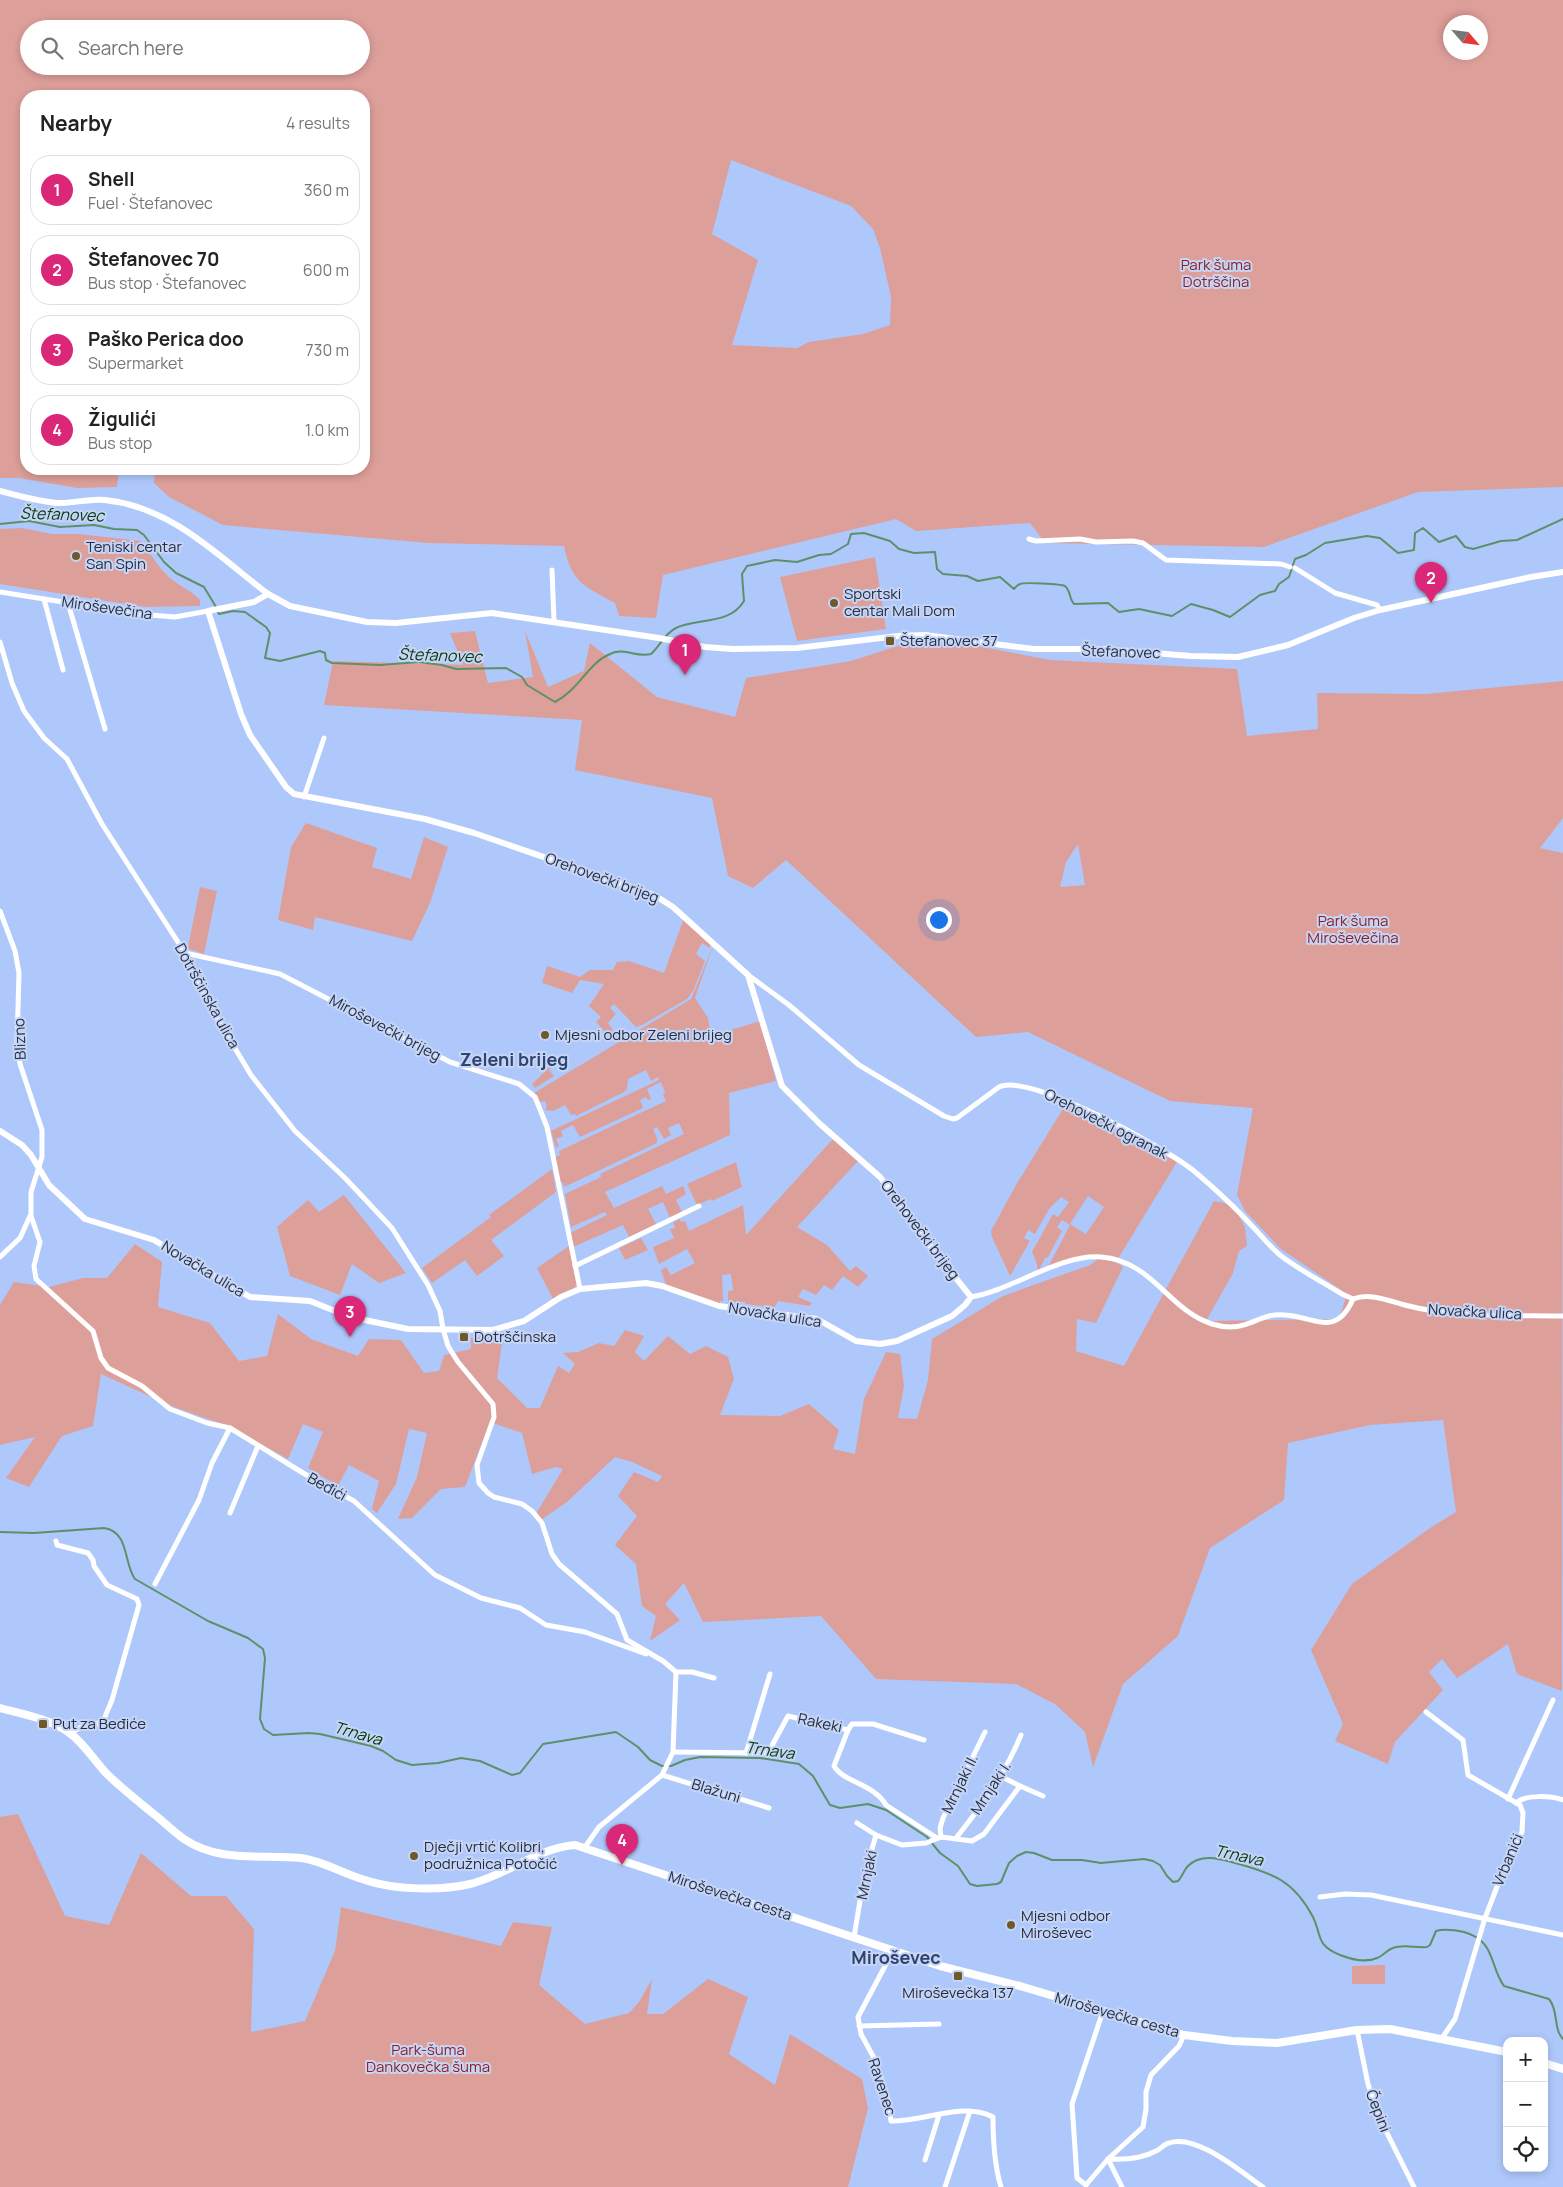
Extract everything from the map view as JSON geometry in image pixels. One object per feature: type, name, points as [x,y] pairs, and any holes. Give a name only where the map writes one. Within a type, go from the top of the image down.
[{"type":"main road","name":"Miroševečka cesta","points":[[0,1708],[33,1717],[70,1733],[107,1773],[138,1801],[182,1838],[196,1847],[212,1853],[301,1858],[320,1862],[366,1881],[394,1886],[439,1888],[469,1884],[502,1873],[550,1849],[575,1845],[940,1966],[1020,1986],[1184,2035],[1232,2041],[1277,2043],[1357,2030],[1390,2029],[1503,2051]]},
{"type":"main road","points":[[1548,2064],[1563,2069]]},
{"type":"street","points":[[0,491],[57,503],[105,500],[159,516],[185,528],[268,594],[290,606],[367,622],[396,623],[492,613],[554,621],[552,570]]},
{"type":"street","points":[[1029,539],[1036,541],[1080,539],[1096,542],[1133,541],[1143,543],[1166,560],[1281,564],[1293,568],[1335,593],[1377,605],[1380,610]]},
{"type":"street","name":"Štefanovec","points":[[554,621],[704,647],[764,650],[898,636],[925,635],[1034,648],[1103,650],[1191,656],[1238,656],[1288,645],[1354,618],[1380,610],[1531,576],[1563,572]]},
{"type":"street","name":"Miroševečina","points":[[0,592],[138,614],[175,617],[254,602],[268,594]]},
{"type":"street","points":[[44,599],[63,670]]},
{"type":"street","points":[[68,603],[105,729]]},
{"type":"street","name":"Orehovečki brijeg","points":[[213,609],[241,714],[250,735],[286,787],[294,794],[304,798],[425,819],[474,833],[654,895],[674,907],[748,975],[782,1086],[820,1124],[880,1177],[900,1202],[912,1223],[971,1297]]},
{"type":"street","name":"Dotrščinska ulica","points":[[0,642],[12,683],[24,710],[44,738],[67,759],[102,824],[185,953],[208,1003],[251,1075],[295,1131],[345,1178],[392,1228],[428,1285],[440,1310],[448,1346],[458,1362],[493,1404],[494,1417],[477,1465],[479,1483],[494,1497],[522,1504],[532,1511],[542,1523],[552,1554],[559,1564],[617,1614],[627,1640],[648,1654]]},
{"type":"street","points":[[304,798],[324,738]]},
{"type":"street","name":"Blizno","points":[[0,911],[15,951],[19,973],[17,1044],[22,1072],[42,1130],[42,1157],[31,1192],[31,1216]]},
{"type":"street","name":"Miroševečki brijeg","points":[[185,953],[280,974],[450,1062],[519,1084],[531,1092],[539,1105],[547,1127],[580,1289]]},
{"type":"street","name":"Orehovečki ogranak","points":[[748,975],[789,1005],[859,1065],[944,1116],[953,1119],[957,1118],[1004,1084],[1015,1084],[1058,1096],[1135,1135],[1192,1170],[1225,1198],[1281,1256],[1353,1299]]},
{"type":"street","name":"Novačka ulica","points":[[0,1132],[22,1145],[39,1166],[49,1185],[80,1216],[95,1223],[134,1232],[161,1243],[250,1296],[310,1301],[350,1317],[416,1330],[502,1329],[524,1321],[561,1297],[580,1289],[618,1284],[656,1284],[719,1306],[817,1319],[856,1341],[872,1344],[897,1341],[952,1316],[971,1297]]},
{"type":"street","points":[[575,1266],[699,1206]]},
{"type":"street","points":[[0,1257],[20,1238],[31,1216]]},
{"type":"street","name":"Beđići","points":[[31,1216],[40,1242],[34,1266],[36,1279],[93,1331],[101,1358],[108,1368],[142,1386],[170,1409],[207,1423],[230,1428],[354,1501],[434,1576],[481,1598],[520,1608],[546,1625],[585,1632],[648,1654]]},
{"type":"street","points":[[971,1297],[996,1291],[1071,1262],[1098,1257],[1108,1258],[1146,1274],[1185,1310],[1205,1321],[1221,1326],[1240,1328],[1266,1317],[1284,1314],[1316,1323],[1328,1322],[1344,1313],[1353,1299]]},
{"type":"street","name":"Novačka ulica","points":[[1353,1299],[1360,1296],[1371,1297],[1426,1311],[1563,1316]]},
{"type":"street","points":[[155,1584],[199,1500],[212,1463],[230,1428]]},
{"type":"street","points":[[230,1513],[258,1446]]},
{"type":"street","points":[[56,1540],[57,1545],[88,1553],[103,1581],[107,1585],[137,1599],[139,1605],[112,1700],[104,1719],[97,1724],[83,1726],[70,1733]]},
{"type":"street","points":[[648,1654],[663,1661],[676,1672],[692,1672],[714,1678]]},
{"type":"street","points":[[585,1847],[599,1827],[663,1773],[673,1752],[676,1672]]},
{"type":"street","points":[[746,1753],[770,1674]]},
{"type":"street","points":[[1508,1799],[1553,1700]]},
{"type":"street","points":[[1426,1712],[1463,1740],[1468,1775],[1516,1803],[1520,1799],[1541,1796],[1563,1800]]},
{"type":"street","name":"Rakeki","points":[[673,1752],[768,1753],[788,1716],[848,1730],[852,1724],[873,1724],[924,1740]]},
{"type":"street","points":[[848,1730],[834,1766],[837,1772],[866,1786],[882,1799],[886,1805],[937,1839],[956,1838],[972,1841],[984,1834],[1020,1786]]},
{"type":"street","name":"Mrnjaki II.","points":[[937,1839],[943,1818],[985,1732]]},
{"type":"street","name":"Mrnjaki I.","points":[[956,1838],[1002,1777],[1021,1735]]},
{"type":"street","name":"Blažuni","points":[[663,1773],[769,1808]]},
{"type":"street","points":[[1002,1777],[1042,1796]]},
{"type":"street","name":"Vrbanići","points":[[1442,2038],[1455,2019],[1485,1918],[1505,1866],[1522,1832],[1523,1814],[1520,1805],[1516,1803]]},
{"type":"street","points":[[857,1823],[876,1835]]},
{"type":"street","name":"Mrnjaki","points":[[854,1937],[864,1878],[876,1835],[902,1845],[926,1843],[937,1839]]},
{"type":"street","points":[[1320,1897],[1345,1894],[1371,1895],[1563,1935]]},
{"type":"street","points":[[893,1951],[858,2017],[860,2026],[939,2024]]},
{"type":"street","points":[[1103,2010],[1072,2104],[1077,2178],[1086,2186],[1108,2159],[1143,2127],[1146,2110],[1146,2092],[1151,2075],[1179,2046],[1184,2035]]},
{"type":"street","name":"Ravenec","points":[[860,2026],[861,2034],[874,2058],[887,2095],[891,2121],[903,2121],[939,2114],[970,2111],[982,2111],[994,2117],[993,2140],[996,2171],[1002,2187]]},
{"type":"street","name":"Čepini","points":[[1357,2030],[1368,2084],[1379,2117],[1414,2187]]},
{"type":"street","points":[[945,2187],[970,2111]]},
{"type":"street","points":[[925,2160],[939,2114]]},
{"type":"street","points":[[1108,2159],[1126,2160],[1147,2156],[1166,2143],[1177,2140],[1202,2146],[1263,2187]]},
{"type":"street","points":[[1108,2159],[1122,2187]]},
{"type":"green space","name":"Park šuma Dotrščina","points":[[0,0],[1563,0],[1563,487],[1418,492],[1264,547],[1045,543],[1030,523],[916,531],[896,519],[663,575],[656,618],[619,616],[615,603],[580,582],[571,568],[564,546],[428,543],[223,525],[169,497],[154,483],[155,475],[370,475],[370,90],[20,90],[20,475],[118,475],[117,487],[77,488],[19,478],[0,478]],"holes":[[[731,160],[851,206],[873,229],[880,248],[891,297],[890,325],[863,334],[809,342],[797,348],[732,345],[758,260],[712,234]]]},
{"type":"green space","name":"Teniski centar San Spin","points":[[22,528],[52,534],[79,534],[141,541],[164,572],[200,600],[200,606],[145,607],[0,584],[0,529]]},
{"type":"green space","name":"Sportski centar Mali Dom","points":[[875,557],[886,629],[797,641],[780,577]]},
{"type":"green space","name":"Park šuma Miroševečina","points":[[475,631],[488,683],[533,677],[525,631],[548,687],[584,671],[590,643],[657,697],[735,717],[746,678],[851,661],[904,644],[972,645],[1050,660],[1237,669],[1247,736],[1318,729],[1317,693],[1426,694],[1563,681],[1563,818],[1540,848],[1563,853],[1562,1691],[1517,1674],[1508,1644],[1457,1678],[1442,1659],[1429,1672],[1443,1690],[1395,1742],[1388,1764],[1335,1741],[1343,1724],[1311,1650],[1352,1584],[1430,1528],[1456,1512],[1443,1420],[1370,1425],[1288,1443],[1284,1500],[1210,1548],[1178,1636],[1123,1684],[1093,1767],[1085,1732],[1055,1704],[1016,1684],[876,1679],[821,1616],[703,1622],[684,1583],[665,1604],[680,1620],[650,1641],[656,1616],[642,1606],[636,1564],[615,1545],[637,1516],[618,1496],[634,1472],[658,1482],[662,1476],[632,1462],[615,1457],[567,1502],[541,1520],[537,1512],[563,1469],[556,1467],[532,1474],[522,1433],[490,1422],[465,1487],[441,1489],[412,1518],[398,1519],[417,1477],[427,1433],[409,1429],[396,1484],[377,1513],[372,1509],[379,1481],[349,1465],[338,1486],[308,1468],[323,1432],[303,1424],[288,1459],[228,1426],[171,1406],[101,1374],[93,1426],[62,1436],[29,1487],[6,1478],[35,1437],[0,1445],[0,1305],[14,1282],[49,1287],[83,1278],[107,1278],[135,1244],[162,1262],[158,1307],[210,1323],[239,1361],[267,1356],[278,1314],[311,1339],[358,1356],[369,1339],[401,1340],[424,1373],[439,1371],[444,1355],[471,1349],[471,1338],[503,1336],[497,1378],[527,1408],[540,1408],[558,1366],[569,1373],[575,1364],[563,1353],[578,1352],[599,1343],[614,1346],[625,1330],[644,1336],[635,1352],[644,1361],[668,1336],[690,1354],[706,1346],[728,1357],[734,1379],[720,1415],[780,1416],[809,1404],[839,1430],[833,1449],[855,1454],[864,1399],[886,1352],[900,1354],[904,1386],[898,1418],[917,1419],[928,1380],[932,1339],[1003,1296],[1090,1265],[1102,1256],[1048,1267],[1070,1225],[1062,1220],[1057,1227],[1062,1231],[1048,1257],[1045,1258],[1039,1270],[1037,1268],[1032,1252],[1053,1214],[1058,1217],[1069,1202],[1061,1197],[1049,1209],[1035,1234],[1028,1230],[1024,1238],[1030,1241],[1010,1276],[992,1237],[991,1231],[1016,1185],[1066,1104],[1108,1124],[1105,1129],[1108,1131],[1111,1126],[1177,1162],[1116,1262],[1123,1267],[1096,1323],[1077,1319],[1076,1351],[1124,1366],[1214,1201],[1233,1205],[1245,1227],[1247,1246],[1239,1251],[1233,1273],[1206,1321],[1339,1319],[1347,1294],[1281,1249],[1245,1211],[1237,1195],[1253,1108],[1170,1101],[1028,1032],[976,1037],[786,860],[753,888],[728,876],[712,798],[575,770],[582,720],[324,705],[333,661],[463,665],[450,633]],"holes":[[[1078,844],[1085,885],[1060,887],[1066,862]],[[1088,1196],[1104,1207],[1086,1234],[1070,1224]]]},
{"type":"green space","points":[[306,823],[377,848],[372,867],[411,879],[424,837],[448,847],[430,903],[412,941],[315,917],[313,930],[278,920],[291,847]]},
{"type":"green space","points":[[200,887],[217,891],[204,954],[186,948],[188,947]]},
{"type":"green space","points":[[684,918],[710,942],[710,948],[702,943],[696,954],[705,961],[693,991],[687,999],[636,1027],[614,1004],[610,1008],[616,1014],[608,1023],[617,1036],[613,1040],[596,1022],[601,1017],[589,1006],[604,984],[580,980],[572,993],[542,983],[547,966],[580,977],[590,970],[613,970],[617,962],[629,961],[664,973]]},
{"type":"green space","points":[[713,946],[695,998],[708,1018],[711,1036],[760,1021],[776,1081],[729,1093],[730,1135],[605,1192],[614,1208],[662,1186],[666,1194],[683,1186],[686,1194],[676,1200],[682,1212],[670,1218],[663,1202],[648,1209],[656,1224],[629,1237],[623,1225],[573,1247],[570,1233],[607,1215],[605,1212],[571,1227],[565,1194],[601,1177],[600,1174],[684,1134],[679,1123],[668,1128],[671,1135],[664,1139],[657,1127],[653,1129],[657,1143],[564,1187],[563,1182],[560,1183],[555,1157],[560,1155],[559,1151],[666,1101],[663,1094],[665,1092],[661,1082],[647,1089],[651,1099],[648,1100],[646,1097],[640,1100],[643,1108],[580,1137],[573,1125],[561,1131],[563,1136],[556,1139],[559,1146],[556,1148],[551,1131],[659,1080],[658,1077],[651,1081],[646,1070],[628,1079],[627,1089],[624,1092],[576,1116],[575,1114],[571,1115],[565,1105],[553,1111],[545,1110],[547,1106],[545,1101],[540,1102],[534,1093],[691,999]]},
{"type":"green space","points":[[555,1062],[557,1063],[549,1070],[554,1076],[535,1088],[532,1084]]},
{"type":"green space","points":[[833,1139],[858,1161],[797,1227],[827,1245],[850,1271],[856,1266],[868,1276],[858,1287],[843,1276],[832,1290],[824,1285],[816,1295],[803,1289],[798,1297],[812,1303],[810,1306],[778,1301],[774,1308],[746,1304],[745,1302],[728,1302],[728,1291],[733,1290],[731,1274],[722,1275],[723,1301],[720,1301],[720,1304],[666,1285],[661,1270],[666,1267],[671,1275],[695,1263],[687,1249],[659,1264],[653,1247],[674,1238],[670,1229],[675,1228],[673,1222],[680,1219],[681,1222],[685,1221],[689,1231],[743,1205],[746,1235]]},
{"type":"green space","points":[[736,1162],[742,1187],[712,1201],[711,1199],[697,1205],[687,1184]]},
{"type":"green space","points":[[552,1169],[556,1192],[491,1240],[504,1256],[477,1276],[465,1260],[432,1283],[422,1268],[491,1217],[489,1215]]},
{"type":"green space","points":[[344,1195],[406,1273],[379,1283],[352,1264],[340,1295],[290,1276],[277,1227],[308,1200],[319,1212]]},
{"type":"green space","points":[[641,1238],[648,1250],[625,1260],[619,1248]]},
{"type":"green space","points":[[569,1246],[577,1284],[573,1290],[553,1299],[537,1268]]},
{"type":"green space","name":"Park-šuma Dankovečka šuma","points":[[18,1814],[65,1916],[109,1925],[141,1853],[191,1896],[226,1896],[254,1929],[251,2032],[305,2021],[335,1951],[341,1907],[501,1946],[513,1922],[552,1927],[539,1985],[585,2024],[629,2013],[639,2002],[652,1979],[647,2014],[663,2014],[708,1979],[748,1997],[729,2054],[775,2085],[790,2034],[862,2079],[868,2108],[848,2187],[0,2187],[0,1817]]},
{"type":"green space","points":[[1385,1965],[1385,1984],[1352,1984],[1352,1966]]},
{"type":"waterway","name":"Štefanovec","points":[[218,612],[219,614],[233,611],[245,612],[266,627],[270,633],[265,658],[280,661],[320,651],[325,653],[326,660],[332,663],[380,665],[419,662],[456,669],[506,668],[522,677],[527,685],[555,702],[571,691],[602,658],[615,652],[640,655],[651,654],[668,633],[676,628],[713,620],[738,609],[744,601],[742,574],[747,566],[775,560],[797,562],[819,555],[831,554],[848,544],[851,534],[864,533],[890,541],[899,549],[914,553],[935,552],[937,569],[943,574],[967,576],[978,581],[1000,577],[1014,589],[1023,583],[1065,586],[1074,604],[1108,603],[1119,612],[1139,609],[1172,616],[1191,604],[1230,617],[1260,595],[1275,591],[1279,584],[1289,577],[1295,559],[1306,555],[1325,543],[1367,536],[1380,538],[1398,553],[1414,550],[1415,533],[1423,528],[1439,542],[1456,536],[1465,547],[1473,549],[1501,541],[1517,540],[1563,519]]},
{"type":"waterway","name":"Štefanovec","points":[[0,524],[29,521],[60,527],[94,525],[114,529],[137,530],[144,535],[164,562],[176,573],[204,587],[216,607]]},
{"type":"waterway","name":"Trnava","points":[[0,1532],[34,1533],[104,1528],[118,1535],[135,1579],[208,1621],[248,1638],[263,1649],[265,1658],[260,1719],[264,1729],[273,1735],[320,1734],[371,1746],[383,1751],[396,1760],[412,1765],[438,1763],[461,1758],[480,1761],[512,1775],[520,1773],[543,1744],[616,1732],[638,1747],[650,1760],[662,1766],[671,1766],[685,1760],[700,1757],[760,1758],[799,1764],[813,1776],[830,1805],[840,1808],[868,1804],[886,1810],[927,1837],[940,1853],[958,1866],[970,1884],[977,1886],[1001,1882],[1009,1863],[1017,1856],[1026,1852],[1052,1860],[1082,1860],[1101,1863],[1144,1859],[1160,1865],[1173,1882],[1178,1881],[1188,1866],[1200,1859],[1213,1858],[1226,1861],[1263,1871],[1290,1887],[1306,1905],[1316,1923],[1320,1939],[1326,1947],[1348,1958],[1368,1960],[1379,1957],[1397,1947],[1427,1947],[1430,1945],[1436,1931],[1439,1930],[1446,1929],[1464,1932],[1474,1936],[1482,1941],[1487,1948],[1504,1986],[1549,1999],[1554,2009],[1558,2030],[1563,2039]]},
{"type":"place","name":"Teniski centar San Spin","points":[[76,556]]},
{"type":"place","name":"Sportski centar Mali Dom","points":[[834,603]]},
{"type":"place","name":"Štefanovec 70","points":[[1431,603]]},
{"type":"place","name":"Štefanovec 37","points":[[890,641]]},
{"type":"place","name":"Shell","points":[[685,675]]},
{"type":"place","name":"Mjesni odbor Zeleni brijeg","points":[[545,1035]]},
{"type":"place","name":"Paško Perica doo","points":[[350,1337]]},
{"type":"place","name":"Dotrščinska","points":[[464,1337]]},
{"type":"place","name":"Put za Beđiće","points":[[43,1724]]},
{"type":"place","name":"Dječji vrtić Kolibri, podružnica Potočić","points":[[414,1856]]},
{"type":"place","name":"Žigulići","points":[[622,1865]]},
{"type":"place","name":"Mjesni odbor Miroševec","points":[[1011,1925]]},
{"type":"place","name":"Miroševečka 137","points":[[958,1976]]},
{"type":"district","name":"Zeleni brijeg","points":[[514,1060]]},
{"type":"district","name":"Miroševec","points":[[896,1958]]}]
